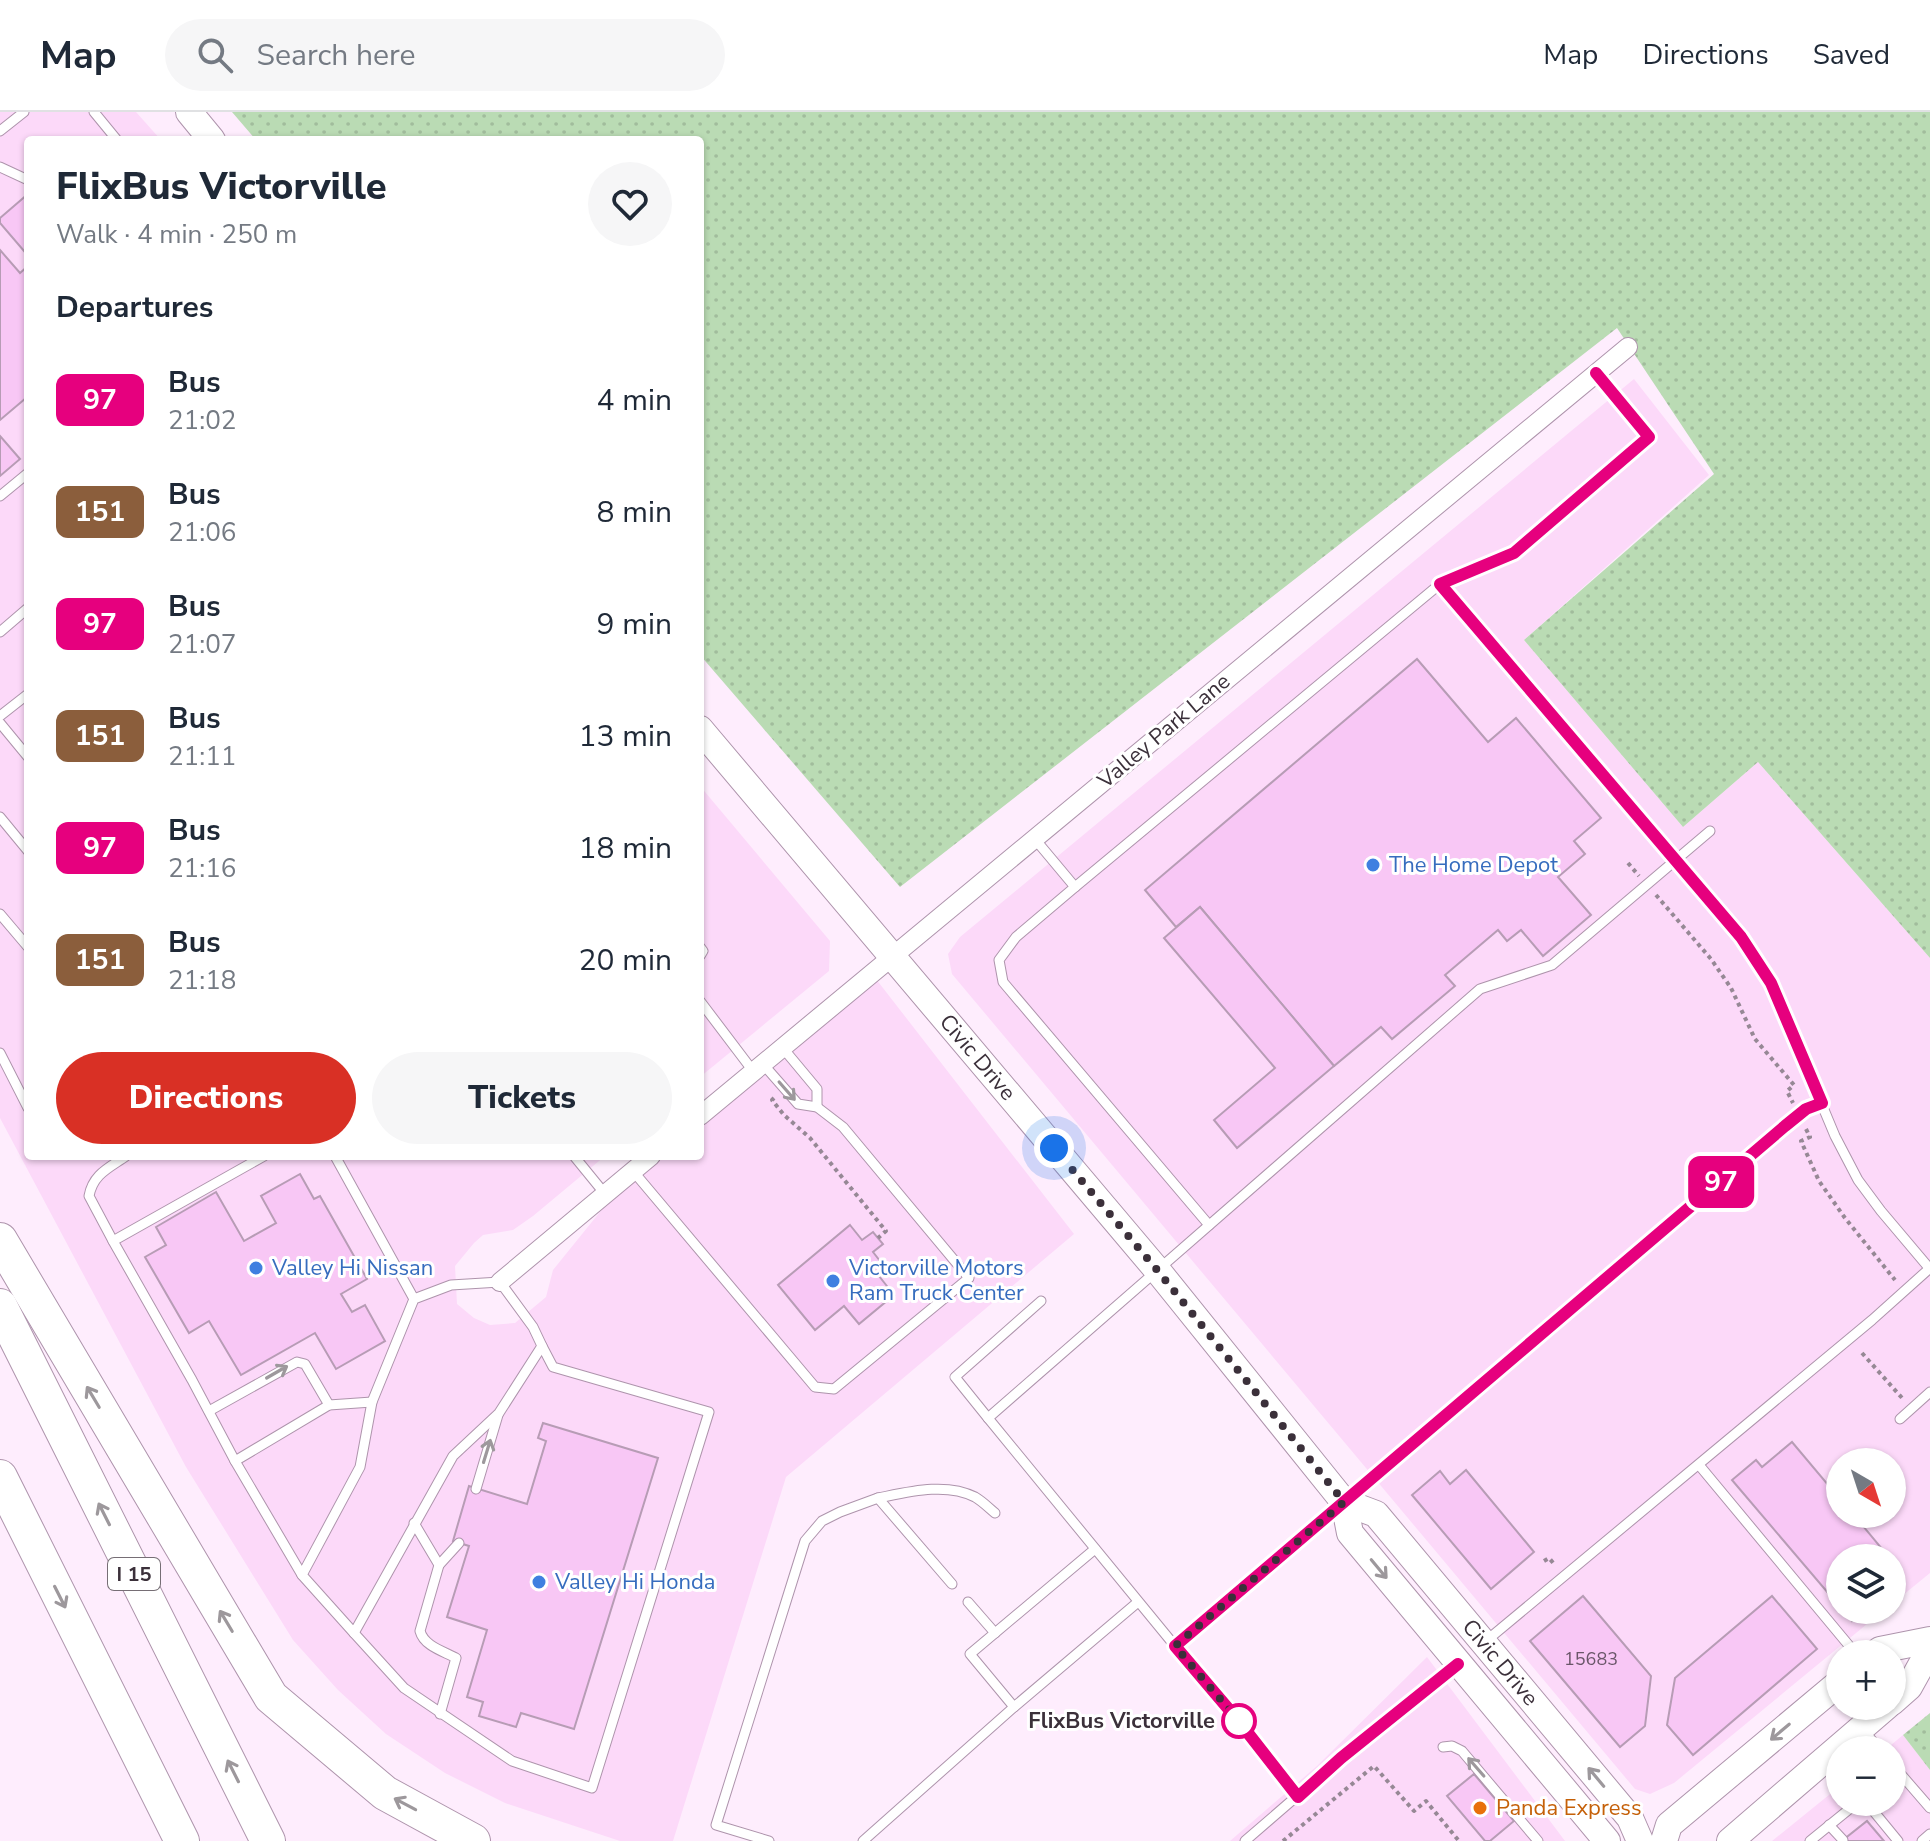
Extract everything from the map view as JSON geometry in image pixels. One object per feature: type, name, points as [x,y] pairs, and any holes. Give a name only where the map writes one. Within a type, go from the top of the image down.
[{"type":"highway","points":[[0,1240],[271,1697],[385,1793],[473,1841]]},
{"type":"highway","name":"I 15","points":[[0,1306],[268,1841]]},
{"type":"highway","points":[[0,1477],[182,1841]]},
{"type":"street","points":[[189,112],[209,136]]},
{"type":"street","name":"Valley Park Lane","points":[[704,1113],[1628,347]]},
{"type":"street","name":"Civic Drive","points":[[704,734],[1158,1271],[1344,1502],[1350,1533],[1607,1841]]},
{"type":"street","points":[[500,1282],[646,1160]]},
{"type":"street","name":"Civic Drive","points":[[1344,1502],[1376,1514],[1630,1818],[1640,1841]]},
{"type":"street","points":[[1906,1645],[1930,1640]]},
{"type":"street","points":[[1906,1690],[1930,1649]]},
{"type":"street","points":[[1664,1841],[1669,1825],[1826,1694]]},
{"type":"street","points":[[1730,1841],[1870,1720]]},
{"type":"lane","points":[[0,131],[24,112]]},
{"type":"lane","points":[[94,112],[114,136]]},
{"type":"lane","points":[[0,167],[24,178]]},
{"type":"lane","points":[[1209,1225],[1003,982],[999,960],[1016,937],[1440,584],[1514,553],[1649,437],[1596,373]]},
{"type":"lane","points":[[0,496],[24,476]]},
{"type":"lane","points":[[1440,584],[1741,937],[1771,983],[1835,1136],[1858,1180],[1930,1268],[1484,1643]]},
{"type":"lane","points":[[0,632],[24,611]]},
{"type":"lane","points":[[0,716],[24,697]]},
{"type":"lane","points":[[0,723],[24,752]]},
{"type":"lane","points":[[0,817],[24,846]]},
{"type":"lane","points":[[988,1418],[1480,989],[1552,965],[1710,831]]},
{"type":"lane","points":[[1034,838],[1075,887]]},
{"type":"lane","points":[[0,914],[24,942]]},
{"type":"lane","points":[[633,1171],[815,1387],[834,1389],[969,1278],[843,1127],[817,1107],[798,1104],[758,1067],[704,1006]]},
{"type":"lane","points":[[782,1047],[817,1089],[817,1107]]},
{"type":"lane","points":[[0,1053],[24,1100]]},
{"type":"lane","points":[[1175,1646],[1806,1109],[1822,1103]]},
{"type":"lane","points":[[120,1160],[91,1183],[89,1196],[235,1461],[302,1575],[404,1688],[512,1761],[592,1788],[709,1412],[553,1367],[533,1327],[500,1282],[451,1285],[414,1299],[372,1402],[360,1467],[302,1575]]},
{"type":"lane","points":[[113,1241],[257,1160]]},
{"type":"lane","points":[[337,1160],[414,1299]]},
{"type":"lane","points":[[577,1160],[605,1194]]},
{"type":"lane","points":[[1041,1301],[955,1377],[1298,1797]]},
{"type":"lane","points":[[354,1633],[453,1456],[499,1413],[542,1346]]},
{"type":"lane","points":[[209,1411],[297,1362],[305,1364],[329,1405]]},
{"type":"lane","points":[[1900,1419],[1930,1392]]},
{"type":"lane","points":[[235,1461],[329,1405],[372,1402]]},
{"type":"lane","points":[[476,1489],[499,1413]]},
{"type":"lane","points":[[1699,1465],[1844,1640]]},
{"type":"lane","points":[[769,1841],[716,1825],[805,1541],[822,1521],[840,1512],[878,1498],[914,1491],[961,1492],[977,1498],[995,1513]]},
{"type":"lane","points":[[878,1498],[952,1584]]},
{"type":"lane","points":[[414,1523],[439,1565]]},
{"type":"lane","points":[[440,1714],[456,1658],[426,1642],[420,1631],[439,1565],[459,1543]]},
{"type":"lane","points":[[1014,1707],[970,1654],[1095,1549]]},
{"type":"lane","points":[[968,1602],[995,1633]]},
{"type":"lane","points":[[863,1841],[1138,1602]]},
{"type":"lane","points":[[1245,1841],[1341,1758],[1458,1664]]},
{"type":"lane","points":[[1861,1728],[1868,1736]]},
{"type":"lane","points":[[1443,1747],[1452,1746],[1462,1751],[1538,1841]]},
{"type":"lane","points":[[1906,1780],[1930,1808]]},
{"type":"lane","points":[[1810,1841],[1840,1816]]},
{"type":"lane","points":[[1877,1816],[1898,1841]]},
{"type":"lane","points":[[1829,1825],[1843,1840]]},
{"type":"lane","points":[[1922,1841],[1930,1834]]},
{"type":"path","points":[[1628,863],[1711,959],[1731,988],[1755,1039],[1794,1085],[1787,1091],[1810,1137],[1801,1141],[1819,1181],[1903,1291]]},
{"type":"path","points":[[776,1097],[772,1100],[784,1115],[810,1138],[886,1231],[878,1238]]},
{"type":"path","points":[[1862,1353],[1911,1409]]},
{"type":"path","points":[[1283,1841],[1374,1766],[1414,1811],[1426,1801],[1459,1841]]},
{"type":"shaded area","points":[[0,112],[136,112],[157,136],[24,136],[24,1160],[600,1160],[513,1230],[483,1235],[455,1266],[457,1304],[474,1318],[490,1325],[515,1323],[546,1297],[553,1270],[608,1202],[658,1160],[704,1160],[704,1122],[876,979],[1074,1234],[786,1477],[673,1841],[620,1841],[505,1803],[445,1773],[386,1734],[338,1690],[293,1640],[186,1467],[0,1118]]},
{"type":"shaded area","points":[[1634,379],[1709,475],[1524,640],[1683,827],[1758,762],[1930,958],[1930,1573],[1906,1593],[1906,1544],[1826,1544],[1826,1624],[1867,1624],[1848,1640],[1826,1640],[1826,1658],[1674,1783],[1650,1794],[1635,1789],[952,974],[948,954],[960,937]]},
{"type":"shaded area","points":[[704,791],[830,941],[829,971],[704,1074]]},
{"type":"shaded area","points":[[1427,1657],[1565,1841],[1230,1841],[1317,1766]]},
{"type":"shaded area","points":[[1906,1739],[1930,1770],[1930,1841],[1772,1841],[1826,1797],[1826,1816],[1906,1816]]},
{"type":"green space","points":[[232,112],[1930,112],[1930,958],[1758,762],[1683,827],[1524,640],[1714,474],[1617,328],[900,887],[704,660],[704,136],[253,136]]},
{"type":"green space","points":[[1930,1713],[1930,1770],[1906,1736],[1903,1735]]},
{"type":"building","points":[[24,197],[24,251],[0,223],[0,218]]},
{"type":"building","points":[[0,250],[20,273],[24,270],[24,400],[0,420]]},
{"type":"building","points":[[0,436],[20,459],[0,476]]},
{"type":"building","name":"The Home Depot","points":[[1417,659],[1488,742],[1516,718],[1601,818],[1574,841],[1585,854],[1558,877],[1591,915],[1543,956],[1521,930],[1507,941],[1498,930],[1445,975],[1455,986],[1392,1039],[1381,1027],[1334,1066],[1200,907],[1176,927],[1145,890]]},
{"type":"building","points":[[1200,907],[1334,1066],[1237,1148],[1214,1120],[1275,1068],[1164,938]]},
{"type":"building","name":"Valley Hi Nissan","points":[[300,1174],[314,1199],[320,1196],[367,1279],[341,1294],[352,1312],[365,1305],[385,1341],[336,1369],[315,1333],[241,1375],[209,1321],[189,1333],[145,1257],[166,1245],[156,1227],[216,1192],[244,1241],[276,1223],[261,1196]]},
{"type":"building","name":"Victorville Motors Ram Truck Center","points":[[850,1225],[862,1240],[873,1232],[883,1244],[873,1252],[887,1270],[879,1276],[894,1295],[859,1324],[844,1306],[815,1330],[778,1285]]},
{"type":"building","name":"Valley Hi Honda","points":[[543,1423],[658,1458],[574,1729],[521,1713],[516,1727],[479,1716],[483,1702],[467,1697],[487,1630],[447,1617],[469,1546],[453,1541],[469,1486],[527,1504],[546,1441],[538,1438]]},
{"type":"building","points":[[1792,1442],[1826,1482],[1826,1528],[1865,1528],[1878,1544],[1826,1544],[1826,1591],[1732,1480],[1756,1460],[1762,1467]]},
{"type":"building","points":[[1466,1470],[1534,1552],[1491,1589],[1412,1495],[1440,1471],[1450,1484]]},
{"type":"building","points":[[1583,1596],[1651,1676],[1645,1726],[1620,1747],[1530,1641]]},
{"type":"building","points":[[1772,1596],[1817,1649],[1693,1755],[1667,1725],[1675,1678]]},
{"type":"building","name":"Panda Express","points":[[1474,1774],[1514,1821],[1490,1841],[1485,1841],[1447,1796]]},
{"type":"building","points":[[1867,1821],[1884,1841],[1842,1841],[1843,1840]]},
{"type":"bus line","name":"97","points":[[1458,1664],[1341,1758],[1298,1797],[1175,1646],[1785,1126],[1806,1109],[1822,1103],[1771,983],[1741,937],[1440,584],[1514,553],[1649,437],[1596,373]]},
{"type":"place","name":"The Home Depot","points":[[1373,865]]},
{"type":"place","name":"Valley Hi Nissan","points":[[256,1268]]},
{"type":"place","name":"Victorville Motors Ram Truck Center","points":[[833,1281]]},
{"type":"place","name":"Valley Hi Honda","points":[[539,1582]]},
{"type":"place","name":"FlixBus Victorville","points":[[1239,1721]]},
{"type":"place","name":"Panda Express","points":[[1480,1808]]},
{"type":"route","points":[[1054,1148],[1158,1271],[1344,1502],[1175,1646],[1239,1721]]}]
